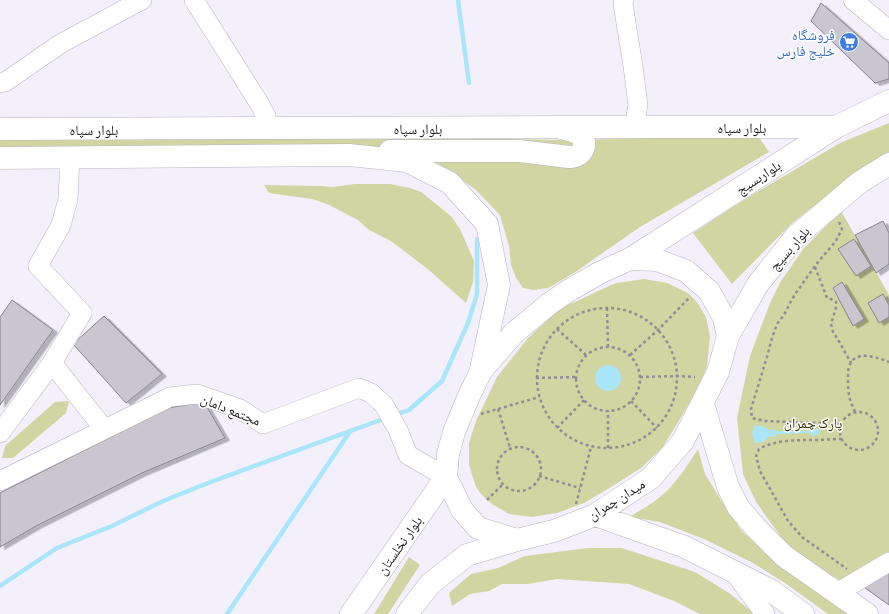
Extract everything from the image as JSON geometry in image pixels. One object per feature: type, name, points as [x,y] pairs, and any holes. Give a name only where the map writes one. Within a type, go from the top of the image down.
[{"type":"main road","name":"بلواربسیج","points":[[630,259],[836,127],[889,101]]},
{"type":"main road","points":[[349,155],[391,151],[519,151],[569,158],[575,157],[584,148],[582,137],[577,133],[556,127]]},
{"type":"main road","name":"بلوار سپاه","points":[[0,129],[836,127]]},
{"type":"main road","name":"بلوار سپاه","points":[[0,158],[349,155],[407,161],[450,183],[487,224],[498,285],[481,371]]},
{"type":"main road","name":"بلوار بسیج","points":[[728,336],[758,284],[796,236],[860,182],[889,164]]},
{"type":"main road","name":"میدان چمران","points":[[446,477],[448,454],[454,432],[468,398],[481,371],[514,333],[549,304],[568,291],[601,272],[630,259],[657,260],[686,270],[709,291],[724,318],[728,336],[718,372],[683,441],[651,478],[595,515],[554,531],[517,540]]},
{"type":"main road","points":[[703,404],[728,487],[738,507],[757,529],[784,556],[867,614]]},
{"type":"main road","points":[[446,477],[462,510],[478,528],[517,540]]},
{"type":"main road","name":"بلوار نخلستان","points":[[351,614],[446,477]]},
{"type":"main road","points":[[595,515],[685,547],[770,590],[803,614]]},
{"type":"main road","points":[[408,614],[430,584],[467,555],[517,540]]},
{"type":"street","points":[[0,83],[5,82],[60,44],[142,0]]},
{"type":"street","points":[[194,0],[259,103],[266,116],[263,128]]},
{"type":"street","points":[[624,0],[623,4],[638,105],[634,127]]},
{"type":"street","points":[[854,0],[889,30]]},
{"type":"street","points":[[0,433],[52,363],[82,313],[38,266],[61,225],[68,199],[70,158]]},
{"type":"street","points":[[52,363],[104,429]]},
{"type":"street","name":"مجتمع دامان","points":[[0,481],[170,397],[197,394],[240,410],[263,424],[359,388],[371,393],[384,405],[398,430],[408,455],[446,477]]},
{"type":"street","points":[[837,593],[889,562]]},
{"type":"street","points":[[734,572],[765,614]]},
{"type":"path","points":[[836,216],[842,229],[836,241],[814,266],[777,324],[750,409],[752,418],[765,421],[841,424]]},
{"type":"path","points":[[814,266],[827,298],[836,302],[836,308],[831,324],[833,332],[851,363]]},
{"type":"path","points":[[630,356],[691,296]]},
{"type":"path","points":[[607,308],[608,347]]},
{"type":"path","points":[[607,308],[632,312],[645,319],[658,330],[668,342],[675,359],[678,376],[676,394],[670,411],[657,428],[646,437],[630,445],[613,449],[591,447],[578,443],[563,434],[550,420],[542,405],[536,378],[538,361],[543,347],[556,329],[574,316],[588,310],[607,308]]},
{"type":"path","points":[[556,329],[586,356]]},
{"type":"path","points":[[608,347],[623,351],[630,356],[637,365],[640,383],[633,400],[618,409],[608,411],[599,410],[584,400],[579,392],[576,382],[580,363],[586,356],[594,350],[608,347]]},
{"type":"path","points":[[855,412],[849,395],[848,382],[848,368],[854,358],[862,356],[878,358],[889,362]]},
{"type":"path","points":[[536,378],[577,377]]},
{"type":"path","points":[[640,377],[696,377]]},
{"type":"path","points":[[479,414],[539,397]]},
{"type":"path","points":[[557,428],[584,400]]},
{"type":"path","points":[[630,401],[657,428]]},
{"type":"path","points":[[498,409],[510,448]]},
{"type":"path","points":[[608,411],[608,448]]},
{"type":"path","points":[[855,412],[867,414],[876,423],[878,429],[875,441],[871,446],[865,449],[853,449],[847,446],[842,439],[840,430],[841,424],[844,418],[855,412]]},
{"type":"path","points":[[842,439],[787,441],[764,445],[759,448],[756,456],[760,471],[788,521],[802,537],[849,571]]},
{"type":"path","points":[[575,506],[591,447]]},
{"type":"path","points":[[510,448],[524,448],[531,451],[537,456],[540,462],[541,469],[539,476],[531,487],[517,491],[510,489],[503,484],[497,473],[499,458],[510,448]]},
{"type":"path","points":[[539,476],[580,488]]},
{"type":"path","points":[[487,500],[503,484]]},
{"type":"green space","points":[[889,123],[889,152],[860,170],[791,224],[732,284],[693,233],[750,196],[840,143]]},
{"type":"green space","points":[[758,136],[769,152],[640,227],[574,273],[548,288],[533,290],[523,288],[516,278],[511,265],[509,246],[500,215],[477,191],[450,170],[415,153],[0,149],[0,137],[391,137],[563,140]]},
{"type":"green space","points":[[355,184],[390,184],[410,188],[421,192],[451,216],[460,229],[474,261],[473,282],[466,303],[430,271],[399,247],[369,230],[358,220],[327,204],[312,199],[269,193],[264,185],[333,187]]},
{"type":"green space","name":"پارک چمران","points":[[841,211],[889,295],[889,557],[842,581],[802,557],[781,537],[756,502],[743,474],[737,418],[750,356],[770,303],[781,281],[804,248]]},
{"type":"green space","points":[[644,279],[667,283],[688,293],[697,302],[706,317],[710,336],[707,367],[694,395],[662,448],[641,468],[611,487],[584,503],[557,513],[532,517],[509,514],[492,504],[476,487],[469,465],[469,443],[476,421],[497,377],[528,338],[556,312],[566,305],[617,283]]},
{"type":"green space","points":[[69,401],[66,413],[13,458],[2,458],[5,446],[55,402]]},
{"type":"green space","points":[[698,449],[705,474],[741,530],[766,554],[850,614],[828,614],[785,583],[751,562],[704,539],[660,522],[629,517],[653,502],[664,493],[680,475]]},
{"type":"green space","points":[[588,548],[622,548],[695,572],[729,593],[751,611],[752,614],[700,614],[674,601],[629,584],[557,579],[528,584],[502,584],[489,591],[470,594],[452,606],[449,593],[471,574],[498,568],[525,556]]},
{"type":"green space","points":[[409,557],[420,565],[388,614],[374,614]]},
{"type":"water","points":[[608,365],[617,369],[621,378],[617,387],[608,391],[599,387],[595,378],[599,369]]},
{"type":"water","points":[[755,425],[768,428],[768,430],[775,429],[776,431],[810,431],[810,429],[819,429],[820,434],[812,436],[811,433],[776,434],[776,437],[768,437],[764,441],[755,443],[752,434]]},
{"type":"building","name":"فروشگاه خلیج فارس","points":[[821,3],[889,63],[889,79],[875,83],[811,21]]},
{"type":"building","points":[[883,221],[889,233],[889,264],[876,273],[855,235]]},
{"type":"building","points":[[854,239],[871,266],[856,276],[838,249]]},
{"type":"building","points":[[842,282],[864,319],[853,326],[833,288]]},
{"type":"building","points":[[883,294],[889,305],[889,317],[879,323],[868,303]]},
{"type":"building","points":[[12,300],[53,330],[0,405],[0,317]]},
{"type":"building","points":[[104,316],[162,374],[126,403],[73,344]]},
{"type":"building","points":[[204,402],[225,438],[142,473],[38,525],[0,547],[0,493],[168,408]]},
{"type":"building","points":[[885,571],[889,573],[889,605],[861,585]]},
{"type":"waterway","points":[[458,0],[469,83]]},
{"type":"waterway","points":[[395,415],[409,410],[442,381],[468,323],[477,294],[477,239]]},
{"type":"waterway","points":[[0,586],[57,548],[112,526],[163,501],[386,418]]},
{"type":"waterway","points":[[227,614],[351,430]]},
{"type":"place","name":"فروشگاه خلیج فارس","points":[[849,42]]}]
